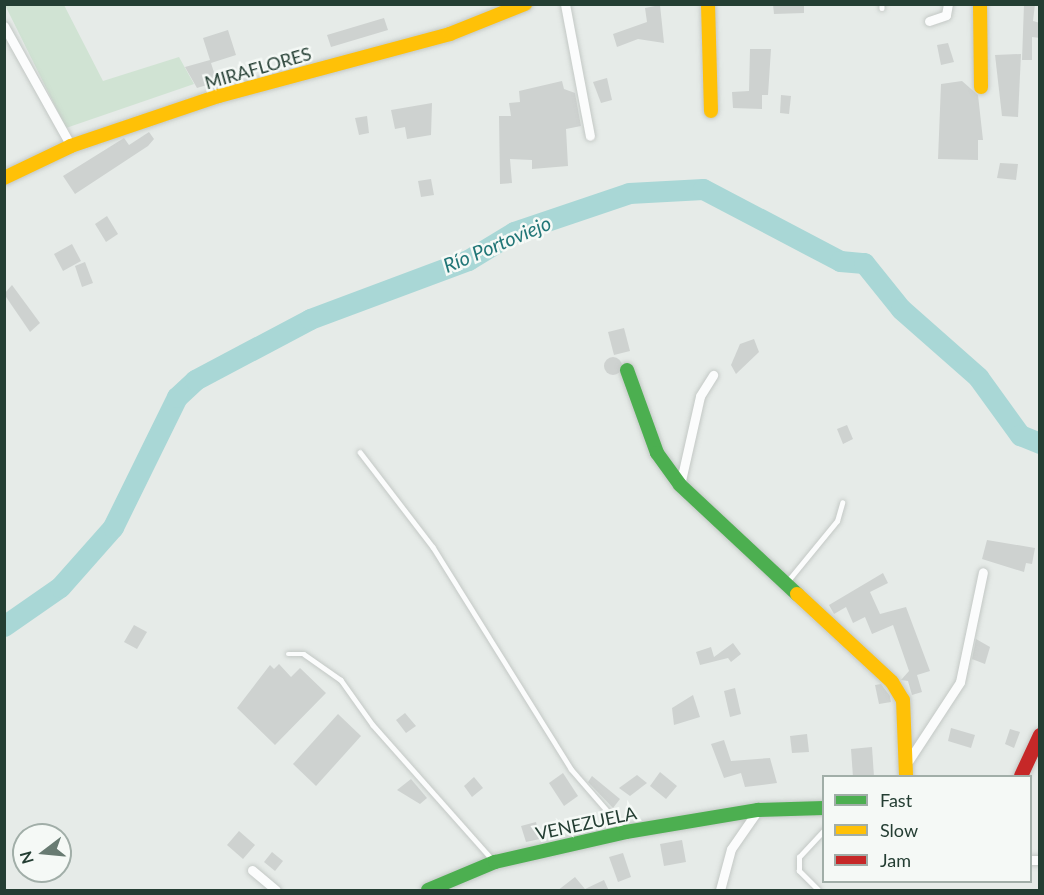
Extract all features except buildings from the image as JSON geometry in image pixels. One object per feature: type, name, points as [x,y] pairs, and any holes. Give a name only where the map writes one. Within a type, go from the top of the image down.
[{"type":"street","name":"MIRAFLORES","points":[[4,178],[71,146],[219,96],[450,34],[525,4]]},
{"type":"street","points":[[565,4],[590,136]]},
{"type":"street","points":[[708,4],[711,111]]},
{"type":"street","points":[[929,21],[946,15],[948,4]]},
{"type":"street","points":[[980,4],[981,87]]},
{"type":"street","points":[[4,26],[71,146]]},
{"type":"street","points":[[627,370],[657,453],[680,485],[892,682],[903,700],[909,760],[906,775]]},
{"type":"street","points":[[680,485],[700,396],[712,375]]},
{"type":"street","points":[[909,760],[960,682],[983,572]]},
{"type":"street","points":[[1022,775],[1040,735]]},
{"type":"street","name":"VENEZUELA","points":[[428,891],[495,862],[626,832],[758,810],[822,808]]},
{"type":"street","points":[[720,891],[731,849],[758,810]]},
{"type":"street","points":[[252,870],[276,891]]},
{"type":"lane","points":[[360,452],[433,547],[571,769],[626,832]]},
{"type":"lane","points":[[787,582],[837,521],[842,502]]},
{"type":"lane","points":[[288,654],[304,654],[341,680],[373,725],[495,862]]},
{"type":"lane","points":[[819,891],[799,871],[799,857],[822,832]]},
{"type":"green space","points":[[5,5],[64,5],[103,81],[179,57],[194,84],[66,128]]},
{"type":"waterway","name":"Río Portoviejo","points":[[4,626],[60,587],[113,527],[177,397],[195,380],[310,319],[468,260],[514,232],[629,193],[703,189],[840,261],[864,263],[901,309],[978,377],[1020,435],[1040,443]]},
{"type":"traffic: fast","points":[[627,370],[657,453],[680,485],[797,594]]},
{"type":"traffic: fast","points":[[428,890],[495,862],[626,832],[758,810],[822,808]]},
{"type":"traffic: slow","points":[[4,178],[71,146],[219,96],[450,34],[525,4]]},
{"type":"traffic: slow","points":[[708,4],[711,111]]},
{"type":"traffic: slow","points":[[980,4],[981,87]]},
{"type":"traffic: slow","points":[[797,594],[892,682],[903,700],[906,775]]},
{"type":"traffic: jam","points":[[1021,775],[1040,735]]}]
